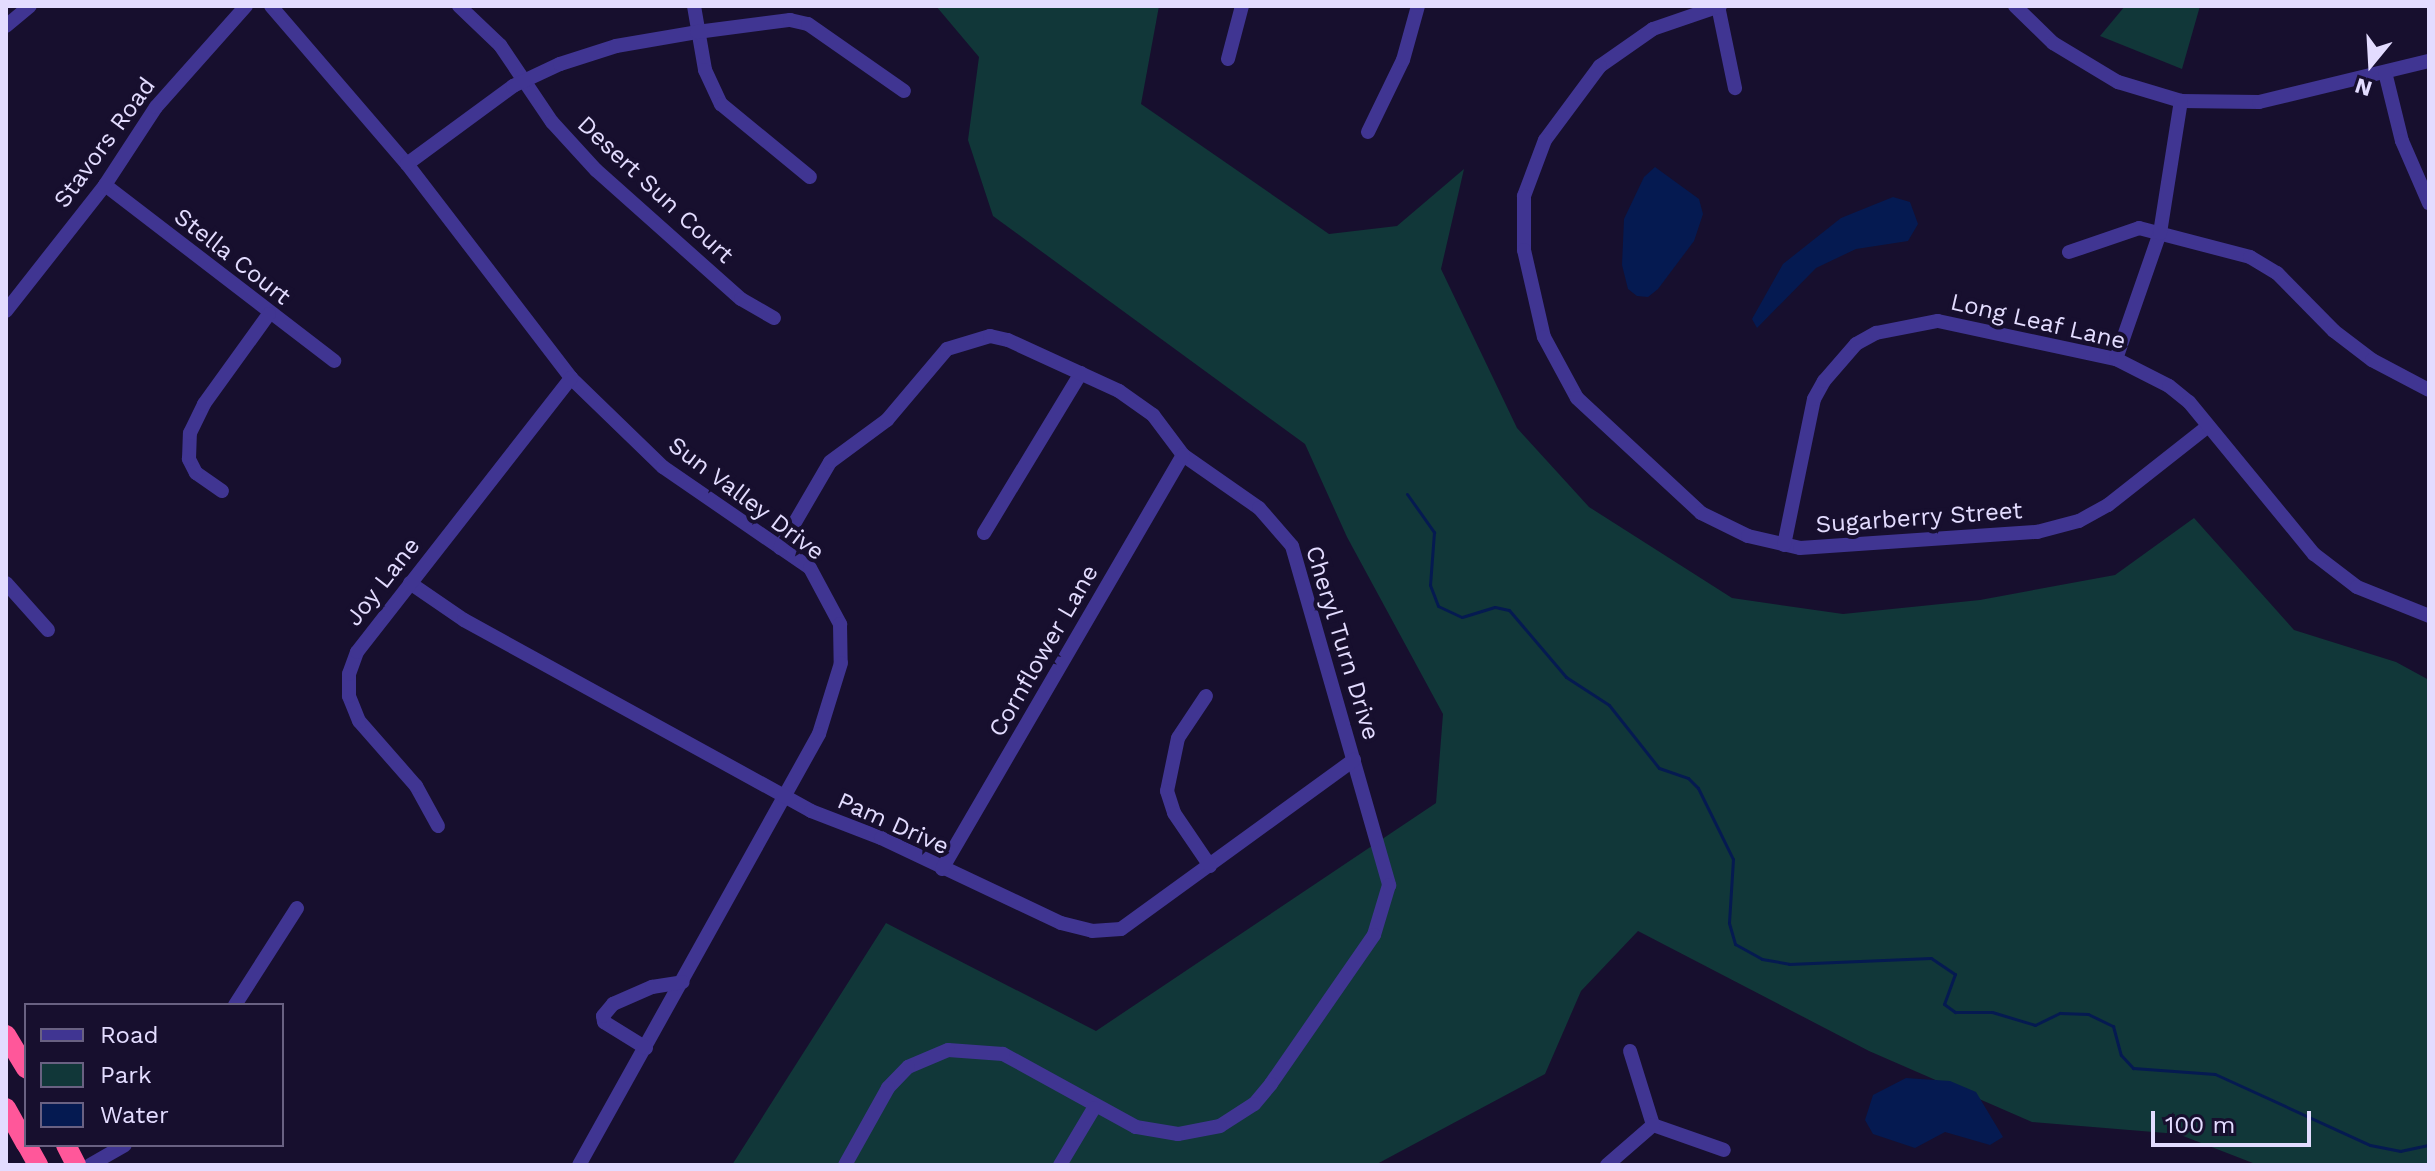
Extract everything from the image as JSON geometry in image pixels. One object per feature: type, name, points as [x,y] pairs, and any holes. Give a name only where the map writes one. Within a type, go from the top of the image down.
[{"type":"highway","points":[[6,1035],[24,1065]]},
{"type":"highway","points":[[6,1108],[24,1140]]},
{"type":"highway","points":[[28,1147],[38,1165]]},
{"type":"highway","points":[[67,1147],[76,1165]]},
{"type":"street","points":[[6,26],[30,6]]},
{"type":"street","name":"Stavors Road","points":[[6,311],[105,185],[156,107],[246,6]]},
{"type":"street","name":"Sun Valley Drive","points":[[258,6],[286,26]]},
{"type":"street","name":"Sun Valley Drive","points":[[271,6],[407,164],[571,378],[663,467],[780,548],[821,583],[835,607],[842,644],[835,688],[819,734],[787,797],[579,1165]]},
{"type":"street","name":"Desert Sun Court","points":[[459,6],[527,80],[552,122],[596,170],[741,299],[774,318]]},
{"type":"street","points":[[694,6],[705,70],[721,104],[810,177]]},
{"type":"street","points":[[1228,59],[1242,6]]},
{"type":"street","points":[[1368,132],[1407,50],[1418,6]]},
{"type":"street","points":[[1718,6],[1735,88]]},
{"type":"street","name":"Sugarberry Street","points":[[1718,6],[1653,29],[1600,66],[1576,94],[1545,140],[1524,196],[1524,250],[1544,337],[1577,398],[1701,513],[1748,536],[1784,545],[1837,549],[2051,528],[2108,505],[2207,427]]},
{"type":"street","points":[[2015,6],[2053,43],[2118,82],[2181,101],[2259,102],[2429,61]]},
{"type":"street","points":[[407,164],[527,80],[589,53],[697,32],[796,21],[824,33],[904,91]]},
{"type":"street","points":[[2385,72],[2402,141],[2429,203]]},
{"type":"street","points":[[2116,359],[2160,233],[2181,101]]},
{"type":"street","name":"Stella Court","points":[[105,185],[334,361]]},
{"type":"street","points":[[2069,252],[2123,231],[2160,233],[2250,257],[2285,280],[2334,331],[2372,360],[2429,390]]},
{"type":"street","points":[[222,491],[196,473],[189,459],[190,433],[204,404],[269,314]]},
{"type":"street","name":"Long Leaf Lane","points":[[1784,545],[1814,399],[1838,361],[1876,333],[1938,321],[2116,359],[2169,386],[2314,554],[2357,587],[2429,616]]},
{"type":"street","name":"Cheryl Turn Drive","points":[[780,548],[830,462],[887,420],[947,349],[990,336],[1119,391],[1153,415],[1183,455],[1259,508],[1292,546],[1385,862],[1388,902],[1374,935],[1254,1104],[1220,1126],[1178,1134],[1136,1127],[1094,1108],[1003,1054],[948,1050],[908,1067],[888,1088],[845,1165]]},
{"type":"street","points":[[984,533],[1081,373]]},
{"type":"street","name":"Joy Lane","points":[[438,826],[416,786],[359,721],[349,696],[349,674],[357,652],[571,378]]},
{"type":"street","name":"Cornflower Lane","points":[[942,869],[1183,455]]},
{"type":"street","points":[[6,583],[48,630]]},
{"type":"street","name":"Pam Drive","points":[[410,583],[464,620],[787,797],[1061,923],[1092,931],[1121,929],[1354,760]]},
{"type":"street","points":[[1206,696],[1178,738],[1167,791],[1174,813],[1210,866]]},
{"type":"street","points":[[236,1003],[297,908]]},
{"type":"street","points":[[646,1048],[604,1022],[603,1016],[613,1004],[652,987],[683,982]]},
{"type":"street","points":[[1630,1051],[1653,1125]]},
{"type":"street","points":[[1060,1165],[1094,1108]]},
{"type":"street","points":[[1653,1125],[1724,1150]]},
{"type":"street","points":[[1607,1165],[1653,1125]]},
{"type":"street","points":[[90,1165],[122,1147]]},
{"type":"green space","points":[[936,6],[1159,6],[1141,104],[1329,234],[1397,226],[1464,169],[1441,269],[1517,428],[1589,507],[1732,598],[1843,614],[1980,600],[2115,575],[2194,518],[2294,630],[2396,662],[2429,680],[2429,1165],[2258,1165],[2178,1134],[2032,1122],[1869,1051],[1638,931],[1581,991],[1545,1074],[1375,1165],[732,1165],[886,923],[1096,1031],[1436,803],[1443,714],[1347,537],[1305,444],[993,216],[968,140],[979,57]]},
{"type":"green space","points":[[2125,6],[2200,6],[2182,69],[2100,36]]},
{"type":"water","points":[[1655,167],[1699,199],[1703,214],[1694,241],[1658,289],[1648,297],[1637,296],[1628,289],[1622,265],[1624,219],[1644,177]]},
{"type":"water","points":[[1893,197],[1910,202],[1918,224],[1908,241],[1856,249],[1816,268],[1757,328],[1752,319],[1783,264],[1841,218]]},
{"type":"water","points":[[1906,1078],[1950,1081],[1976,1092],[2003,1137],[1990,1145],[1945,1132],[1915,1148],[1873,1134],[1865,1120],[1873,1095]]},
{"type":"waterway","points":[[1407,494],[1434,532],[1430,585],[1438,606],[1462,617],[1495,607],[1509,610],[1566,677],[1609,705],[1659,768],[1688,778],[1698,788],[1733,859],[1729,923],[1735,944],[1762,959],[1789,964],[1931,958],[1955,974],[1944,1004],[1955,1012],[1992,1012],[2035,1025],[2060,1013],[2088,1014],[2113,1026],[2121,1055],[2133,1068],[2215,1074],[2370,1145],[2400,1151],[2429,1145]]}]
